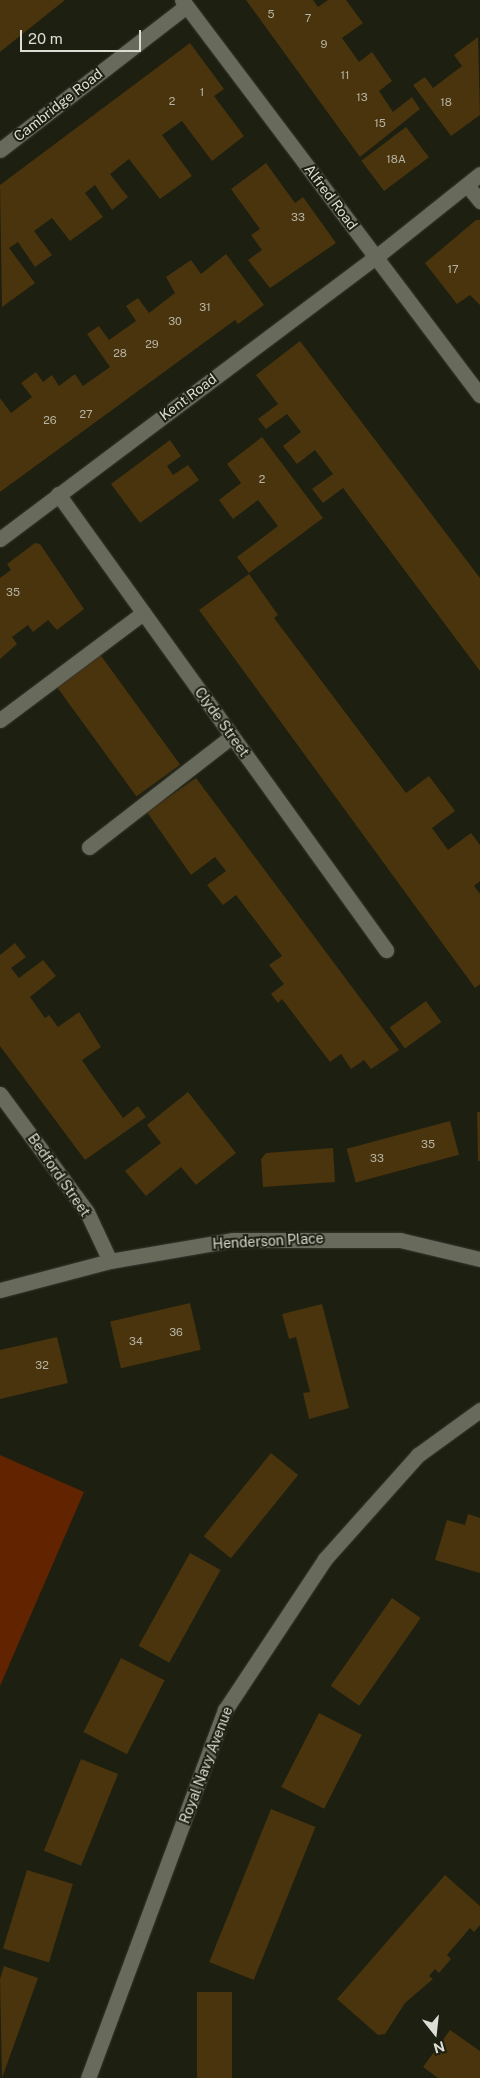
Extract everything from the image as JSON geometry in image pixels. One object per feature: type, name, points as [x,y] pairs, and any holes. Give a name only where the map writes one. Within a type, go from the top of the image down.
[{"type":"street","name":"Cambridge Road","points":[[0,150],[184,3]]},
{"type":"street","name":"Alfred Road","points":[[184,3],[480,395]]},
{"type":"street","name":"Kent Road","points":[[0,539],[376,258],[480,174]]},
{"type":"street","points":[[467,185],[480,202]]},
{"type":"street","name":"Clyde Street","points":[[58,494],[386,950]]},
{"type":"street","points":[[0,720],[143,613]]},
{"type":"street","points":[[89,847],[232,736]]},
{"type":"street","name":"Bedford Street","points":[[0,1094],[87,1212],[110,1261]]},
{"type":"street","name":"Henderson Place","points":[[0,1290],[110,1261],[233,1240],[310,1237],[400,1240],[480,1258]]},
{"type":"street","name":"Royal Navy Avenue","points":[[88,2078],[224,1710],[325,1558],[418,1454],[480,1410]]},
{"type":"shaded area","points":[[0,1455],[84,1492],[0,1686]]},
{"type":"building","points":[[0,0],[65,0],[0,52]]},
{"type":"building","points":[[246,0],[313,0],[318,7],[328,0],[346,0],[363,23],[342,38],[359,62],[372,52],[392,81],[379,91],[393,112],[412,97],[420,109],[360,157]]},
{"type":"building","points":[[478,37],[480,115],[451,136],[413,85],[425,77],[433,88],[462,66],[454,55]]},
{"type":"building","points":[[190,43],[224,89],[214,96],[244,136],[212,161],[182,121],[162,135],[192,176],[160,199],[129,159],[110,174],[128,197],[112,210],[95,185],[85,193],[103,217],[70,241],[52,218],[34,231],[52,255],[35,267],[18,242],[9,248],[35,283],[2,307],[0,185]]},
{"type":"building","points":[[406,127],[429,157],[384,191],[361,161]]},
{"type":"building","points":[[266,163],[295,203],[303,197],[336,243],[270,288],[248,260],[262,250],[251,235],[260,229],[231,189]]},
{"type":"building","points":[[476,220],[480,220],[480,305],[470,295],[457,304],[425,263]]},
{"type":"building","points":[[226,254],[264,305],[238,324],[235,320],[0,492],[0,398],[11,413],[32,397],[21,383],[36,372],[43,382],[52,375],[59,386],[75,374],[83,386],[110,367],[87,334],[99,326],[109,340],[136,321],[126,306],[138,298],[149,313],[175,293],[166,277],[191,260],[201,274]]},
{"type":"building","points":[[300,341],[480,578],[480,671],[343,488],[323,503],[312,489],[333,474],[315,450],[297,464],[283,446],[301,432],[287,414],[266,429],[258,419],[278,404],[256,375]]},
{"type":"building","points":[[262,437],[323,518],[249,573],[237,557],[278,526],[258,500],[233,519],[219,500],[241,483],[227,464]]},
{"type":"building","points":[[170,440],[181,456],[167,466],[173,475],[188,465],[199,480],[140,523],[111,484]]},
{"type":"building","points":[[35,543],[40,544],[84,609],[57,630],[48,620],[33,632],[28,625],[12,637],[17,644],[0,659],[0,578],[11,570],[7,564]]},
{"type":"building","points":[[249,574],[278,615],[274,618],[406,793],[429,776],[455,811],[432,828],[448,850],[471,833],[480,845],[480,881],[474,886],[480,894],[480,984],[475,988],[199,610]]},
{"type":"building","points":[[99,653],[180,765],[136,796],[55,685]]},
{"type":"building","points":[[196,778],[399,1050],[371,1069],[364,1060],[351,1069],[341,1054],[330,1062],[282,999],[278,1003],[271,994],[284,984],[269,965],[282,956],[236,895],[223,905],[207,885],[226,871],[215,857],[191,875],[147,812]]},
{"type":"building","points":[[15,943],[26,957],[11,968],[19,978],[43,960],[56,976],[30,997],[45,1018],[49,1015],[58,1027],[79,1012],[101,1047],[82,1060],[123,1118],[138,1106],[146,1117],[85,1160],[0,1046],[0,955]]},
{"type":"building","points":[[426,1001],[441,1022],[405,1048],[390,1027]]},
{"type":"building","points":[[188,1092],[236,1153],[196,1185],[181,1167],[146,1196],[125,1171],[161,1143],[147,1125]]},
{"type":"building","points":[[477,1112],[480,1112],[480,1161],[478,1161]]},
{"type":"building","points":[[450,1121],[459,1155],[356,1183],[347,1149]]},
{"type":"building","points":[[333,1148],[335,1182],[263,1187],[261,1159],[266,1153]]},
{"type":"building","points":[[190,1303],[201,1350],[121,1368],[110,1321]]},
{"type":"building","points":[[322,1304],[349,1408],[309,1419],[303,1393],[310,1392],[296,1337],[289,1339],[282,1314]]},
{"type":"building","points":[[57,1337],[68,1383],[0,1399],[0,1350]]},
{"type":"building","points":[[271,1453],[298,1475],[231,1558],[204,1536]]},
{"type":"building","points":[[468,1514],[480,1518],[480,1573],[435,1560],[447,1520],[465,1525]]},
{"type":"building","points":[[190,1553],[221,1570],[169,1663],[139,1646]]},
{"type":"building","points":[[392,1598],[421,1618],[359,1706],[331,1686]]},
{"type":"building","points":[[121,1658],[165,1680],[127,1754],[83,1732]]},
{"type":"building","points":[[319,1713],[362,1735],[324,1809],[281,1787]]},
{"type":"building","points":[[81,1759],[118,1774],[81,1866],[44,1851]]},
{"type":"building","points":[[271,1809],[316,1827],[254,1980],[209,1962]]},
{"type":"building","points":[[27,1870],[73,1884],[49,1962],[3,1948]]},
{"type":"building","points":[[445,1875],[480,1906],[480,1925],[474,1932],[470,1928],[447,1955],[451,1959],[439,1973],[435,1969],[429,1976],[433,1979],[405,2003],[385,2034],[378,2035],[337,1999]]},
{"type":"building","points":[[4,1966],[38,1978],[2,2078],[0,1979]]},
{"type":"building","points":[[197,1992],[232,1992],[232,2078],[197,2078]]},
{"type":"building","points":[[450,2030],[480,2051],[480,2078],[438,2078],[423,2067]]}]
